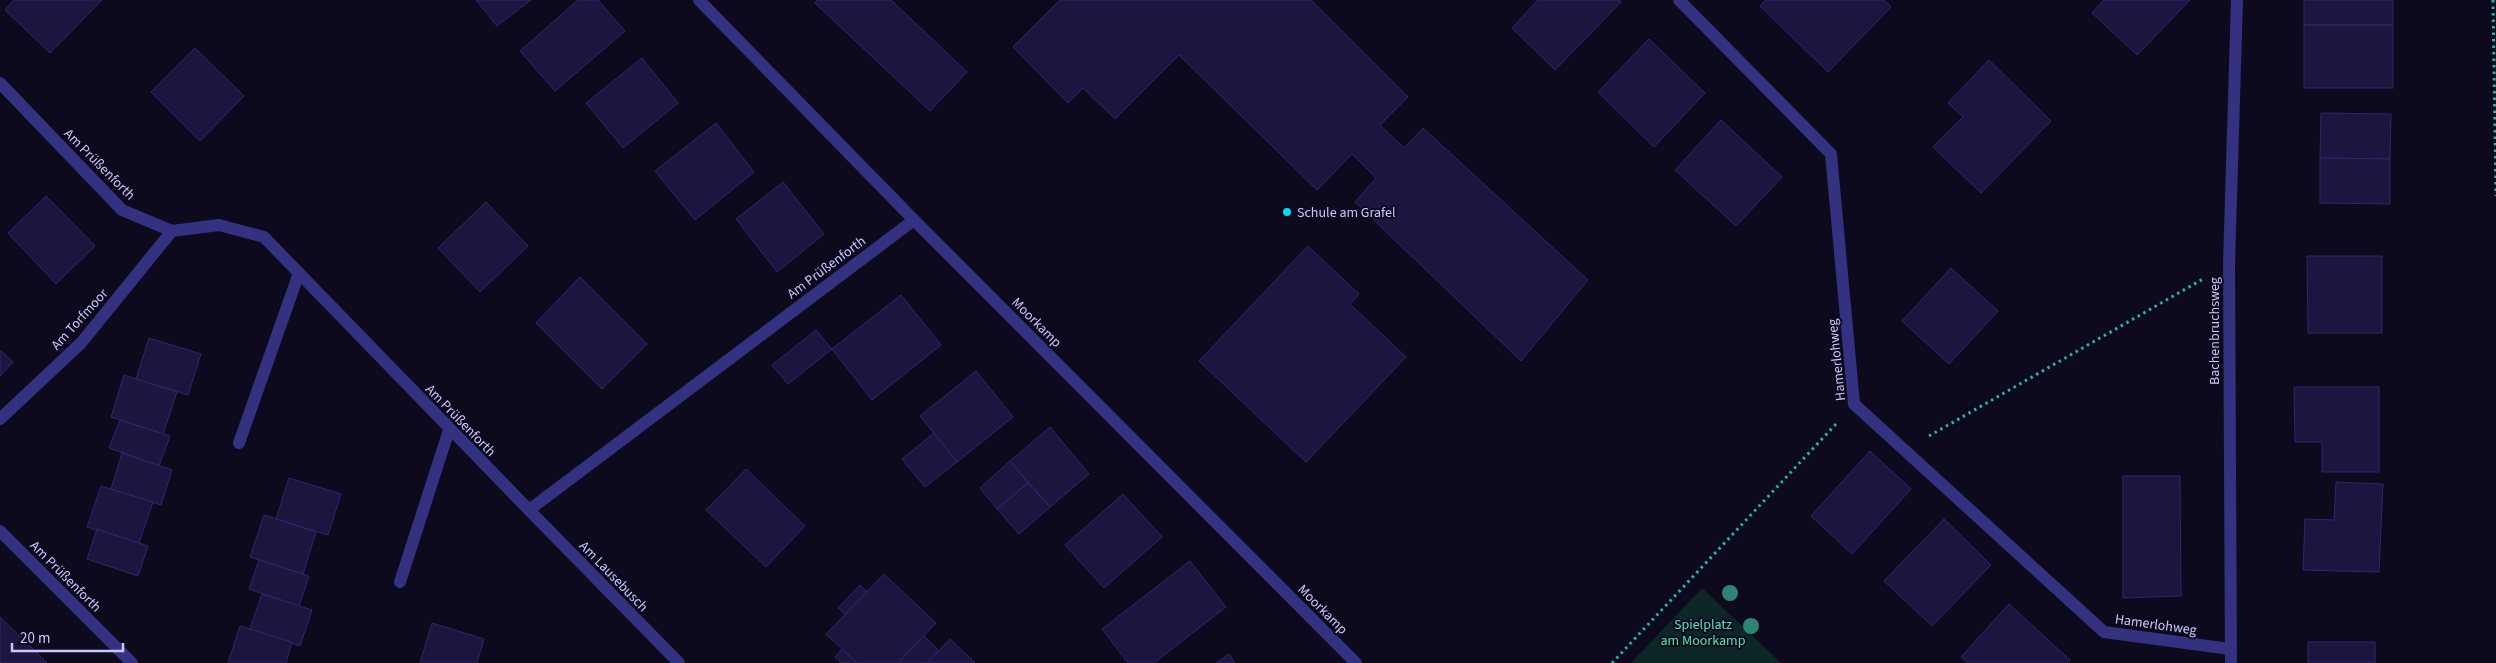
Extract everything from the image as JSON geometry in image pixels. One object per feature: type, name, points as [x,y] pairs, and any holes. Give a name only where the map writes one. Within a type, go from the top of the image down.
[{"type":"street","name":"Moorkamp","points":[[699,0],[914,220],[1356,663]]},
{"type":"street","name":"Hamerlohweg","points":[[1679,0],[1831,154],[1854,404],[2104,632],[2230,649]]},
{"type":"street","name":"Bachenbruchsweg","points":[[2231,663],[2229,264],[2237,0]]},
{"type":"street","name":"Am Prüßenforth","points":[[0,83],[122,210],[172,231],[218,225],[264,237],[528,510],[914,220]]},
{"type":"street","name":"Am Torfmoor","points":[[0,419],[81,342],[172,231]]},
{"type":"street","points":[[239,443],[299,273]]},
{"type":"street","points":[[400,582],[449,430]]},
{"type":"street","name":"Am Lausebusch","points":[[528,510],[679,663]]},
{"type":"street","name":"Am Prüßenforth","points":[[0,531],[132,663]]},
{"type":"path","points":[[2493,0],[2496,196]]},
{"type":"path","points":[[1904,450],[2229,264]]},
{"type":"path","points":[[1612,663],[1854,404]]},
{"type":"green space","name":"Spielplatz am Moorkamp","points":[[1702,588],[1781,663],[1631,663]]},
{"type":"building","points":[[14,0],[102,0],[50,53],[5,10]]},
{"type":"building","points":[[476,0],[531,0],[497,26]]},
{"type":"building","points":[[578,0],[598,0],[625,31],[555,91],[520,51]]},
{"type":"building","points":[[817,0],[891,0],[967,72],[930,111],[815,3]]},
{"type":"building","points":[[1060,0],[1311,0],[1408,97],[1380,125],[1404,148],[1423,128],[1588,280],[1521,361],[1355,202],[1376,178],[1352,154],[1317,190],[1179,55],[1115,119],[1083,88],[1068,103],[1013,47]]},
{"type":"building","points":[[1538,0],[1619,0],[1621,2],[1555,70],[1512,28]]},
{"type":"building","points":[[1766,0],[1884,0],[1891,7],[1828,72],[1760,6]]},
{"type":"building","points":[[2104,0],[2190,0],[2137,55],[2092,13]]},
{"type":"building","points":[[2304,0],[2393,0],[2393,25],[2304,25]]},
{"type":"building","points":[[2304,25],[2393,25],[2393,88],[2304,88]]},
{"type":"building","points":[[1649,39],[1705,93],[1654,147],[1598,92]]},
{"type":"building","points":[[195,48],[244,96],[200,141],[151,92]]},
{"type":"building","points":[[642,58],[678,103],[623,148],[586,103]]},
{"type":"building","points":[[1989,60],[2051,121],[1981,193],[1933,147],[1963,117],[1948,103]]},
{"type":"building","points":[[2321,113],[2391,114],[2390,159],[2320,158]]},
{"type":"building","points":[[1721,120],[1782,177],[1736,226],[1675,170]]},
{"type":"building","points":[[716,123],[754,172],[695,220],[655,171]]},
{"type":"building","points":[[2320,158],[2390,159],[2390,204],[2320,203]]},
{"type":"building","points":[[783,182],[824,234],[777,272],[736,219]]},
{"type":"building","points":[[46,196],[95,246],[56,284],[8,233]]},
{"type":"building","points":[[486,202],[528,246],[480,292],[438,248]]},
{"type":"building","points":[[1308,246],[1359,294],[1350,304],[1406,357],[1306,462],[1199,361]]},
{"type":"building","points":[[2307,256],[2382,256],[2382,333],[2308,333]]},
{"type":"building","points":[[1951,268],[1998,311],[1949,364],[1902,321]]},
{"type":"building","points":[[580,277],[647,344],[602,389],[536,323]]},
{"type":"building","points":[[901,295],[941,345],[872,400],[832,349]]},
{"type":"building","points":[[816,330],[832,349],[788,384],[772,365]]},
{"type":"building","points":[[149,338],[201,354],[188,395],[136,379]]},
{"type":"building","points":[[0,350],[13,362],[0,376]]},
{"type":"building","points":[[976,371],[1013,417],[957,462],[920,416]]},
{"type":"building","points":[[124,375],[177,392],[163,434],[111,417]]},
{"type":"building","points":[[2294,387],[2379,387],[2379,472],[2322,472],[2322,442],[2295,442]]},
{"type":"building","points":[[120,420],[170,436],[159,466],[109,448]]},
{"type":"building","points":[[1050,427],[1089,474],[1050,507],[1010,461]]},
{"type":"building","points":[[934,433],[957,462],[925,487],[902,459]]},
{"type":"building","points":[[1870,451],[1911,489],[1852,554],[1811,516]]},
{"type":"building","points":[[122,453],[172,470],[161,505],[111,489]]},
{"type":"building","points":[[1010,461],[1028,483],[997,509],[980,488]]},
{"type":"building","points":[[746,469],[805,526],[766,567],[706,510]]},
{"type":"building","points":[[2123,476],[2180,476],[2181,596],[2123,598]]},
{"type":"building","points":[[289,478],[341,494],[328,535],[276,519]]},
{"type":"building","points":[[2336,482],[2383,484],[2379,572],[2303,570],[2305,519],[2334,520]]},
{"type":"building","points":[[1028,483],[1050,507],[1019,534],[997,509]]},
{"type":"building","points":[[101,486],[153,502],[139,543],[87,527]]},
{"type":"building","points":[[1123,494],[1162,537],[1104,588],[1065,545]]},
{"type":"building","points":[[264,515],[316,532],[303,574],[250,557]]},
{"type":"building","points":[[1944,519],[1991,565],[1932,626],[1884,581]]},
{"type":"building","points":[[97,529],[148,546],[138,576],[87,559]]},
{"type":"building","points":[[259,560],[309,576],[299,606],[249,589]]},
{"type":"building","points":[[1190,561],[1226,607],[1154,663],[1128,663],[1102,629]]},
{"type":"building","points":[[884,574],[936,623],[898,663],[857,663],[826,634]]},
{"type":"building","points":[[860,585],[867,592],[845,614],[838,608]]},
{"type":"building","points":[[262,594],[312,610],[300,646],[250,629]]},
{"type":"building","points":[[2009,604],[2070,660],[2067,663],[1968,663],[1961,657]]},
{"type":"building","points":[[0,617],[47,663],[0,663]]},
{"type":"building","points":[[432,623],[484,639],[477,663],[420,663]]},
{"type":"building","points":[[240,626],[292,642],[286,663],[228,663]]},
{"type":"building","points":[[924,636],[939,651],[927,663],[898,663]]},
{"type":"building","points":[[950,639],[975,663],[927,663]]},
{"type":"building","points":[[2308,642],[2375,642],[2375,663],[2308,663]]},
{"type":"building","points":[[842,649],[857,663],[841,663],[835,657]]},
{"type":"building","points":[[1229,654],[1235,663],[1216,663]]},
{"type":"place","name":"Schule am Grafel","points":[[1287,212]]}]
